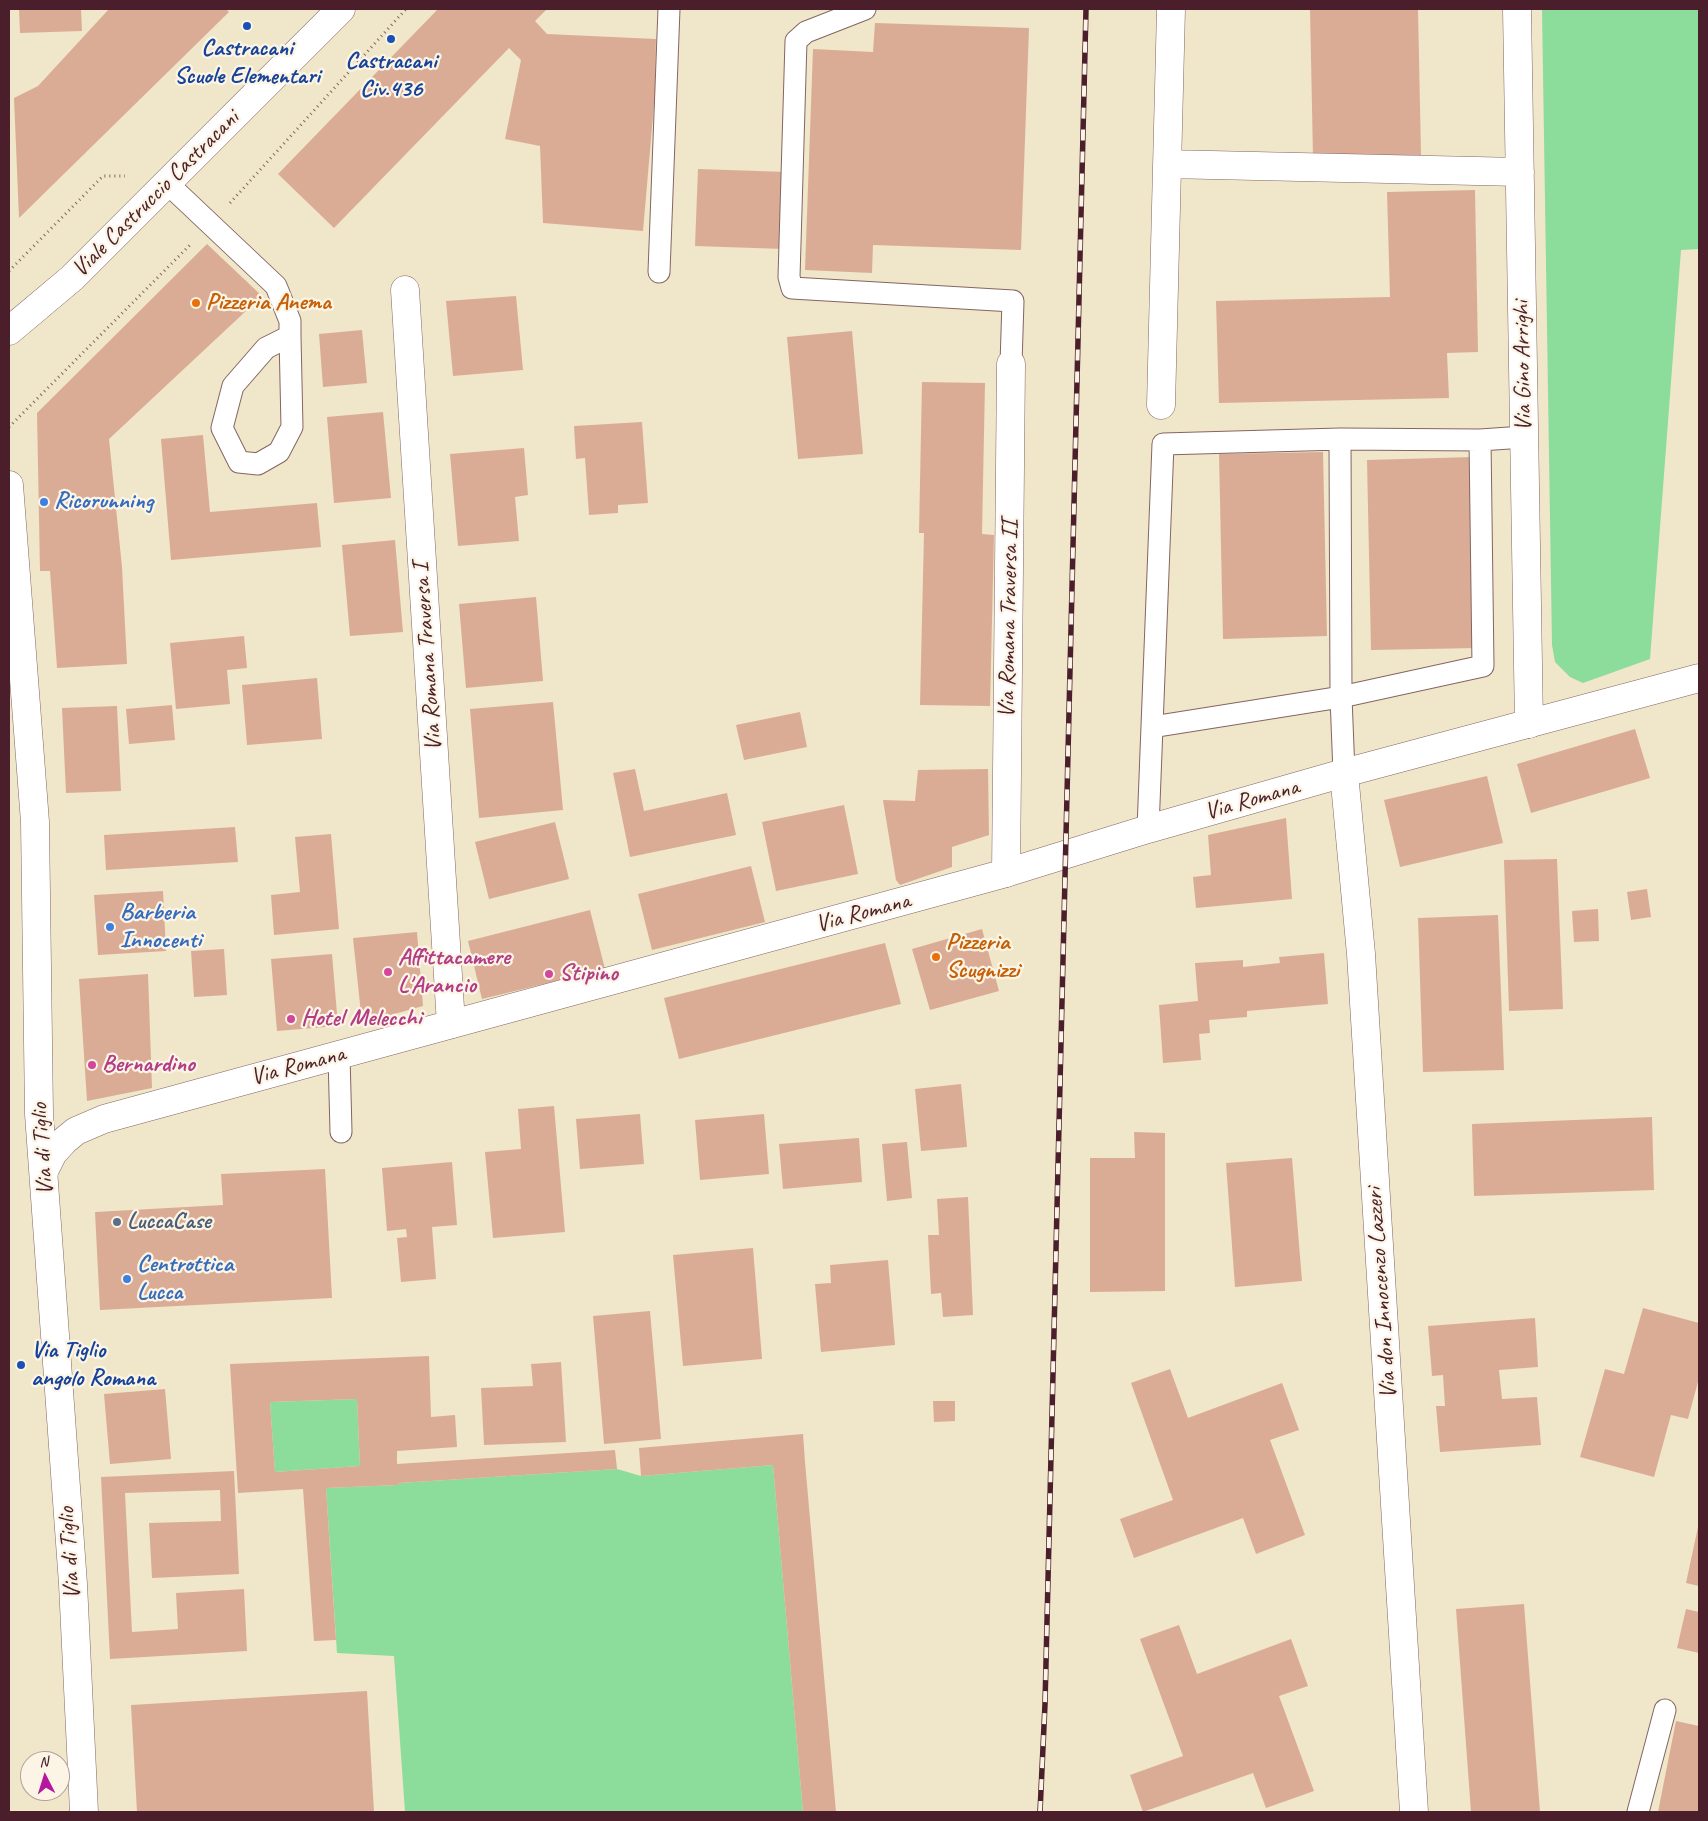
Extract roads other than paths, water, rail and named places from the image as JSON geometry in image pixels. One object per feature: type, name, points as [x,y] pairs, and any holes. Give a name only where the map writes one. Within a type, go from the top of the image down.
[{"type":"street","name":"Viale Castruccio Castracani","points":[[9,331],[72,278],[341,9]]},
{"type":"street","points":[[1161,405],[1171,9]]},
{"type":"street","name":"Via Gino Arrighi","points":[[1517,9],[1529,724]]},
{"type":"street","points":[[1167,164],[1520,172]]},
{"type":"street","name":"Via Romana Traversa I","points":[[405,290],[451,1024]]},
{"type":"street","name":"Via Romana Traversa II","points":[[1006,874],[1011,364]]},
{"type":"street","name":"Via di Tiglio","points":[[9,485],[36,822],[39,1114],[72,1584],[84,1812]]},
{"type":"street","name":"Via Romana","points":[[44,1171],[53,1153],[65,1140],[88,1125],[451,1024],[1006,874],[1148,829],[1344,773],[1699,678]]},
{"type":"street","name":"Via don Innocenzo Lazzeri","points":[[1344,773],[1362,954],[1414,1812]]},
{"type":"lane","points":[[659,272],[668,9]]},
{"type":"lane","points":[[865,9],[806,32],[796,41],[789,277],[792,288],[1013,301],[1011,364]]},
{"type":"lane","points":[[167,183],[276,286],[290,321],[292,427],[279,452],[258,464],[239,462],[222,428],[233,386],[266,348],[290,336]]},
{"type":"lane","points":[[1148,829],[1163,444],[1340,439],[1480,440],[1524,437]]},
{"type":"lane","points":[[1340,439],[1341,697],[1344,773]]},
{"type":"lane","points":[[1152,727],[1341,697],[1482,666],[1480,440]]},
{"type":"lane","points":[[339,1055],[341,1132]]},
{"type":"lane","points":[[1638,1812],[1666,1710]]},
{"type":"railway","points":[[1040,1812],[1045,1704],[1086,9]]},
{"type":"place","name":"Castracani Scuole Elementari","points":[[247,26]]},
{"type":"place","name":"Castracani Civ.436","points":[[391,39]]},
{"type":"place","name":"Pizzeria Anema","points":[[196,303]]},
{"type":"place","name":"Ricorunning","points":[[44,502]]},
{"type":"place","name":"Barberia Innocenti","points":[[110,927]]},
{"type":"place","name":"Pizzeria Scugnizzi","points":[[936,957]]},
{"type":"place","name":"Affittacamere L'Arancio","points":[[388,972]]},
{"type":"place","name":"Stipino","points":[[549,974]]},
{"type":"place","name":"Hotel Melecchi","points":[[291,1019]]},
{"type":"place","name":"Bernardino","points":[[92,1065]]},
{"type":"place","name":"LuccaCase","points":[[117,1222]]},
{"type":"place","name":"Centrottica Lucca","points":[[127,1279]]},
{"type":"place","name":"Via Tiglio angolo Romana","points":[[21,1365]]}]
